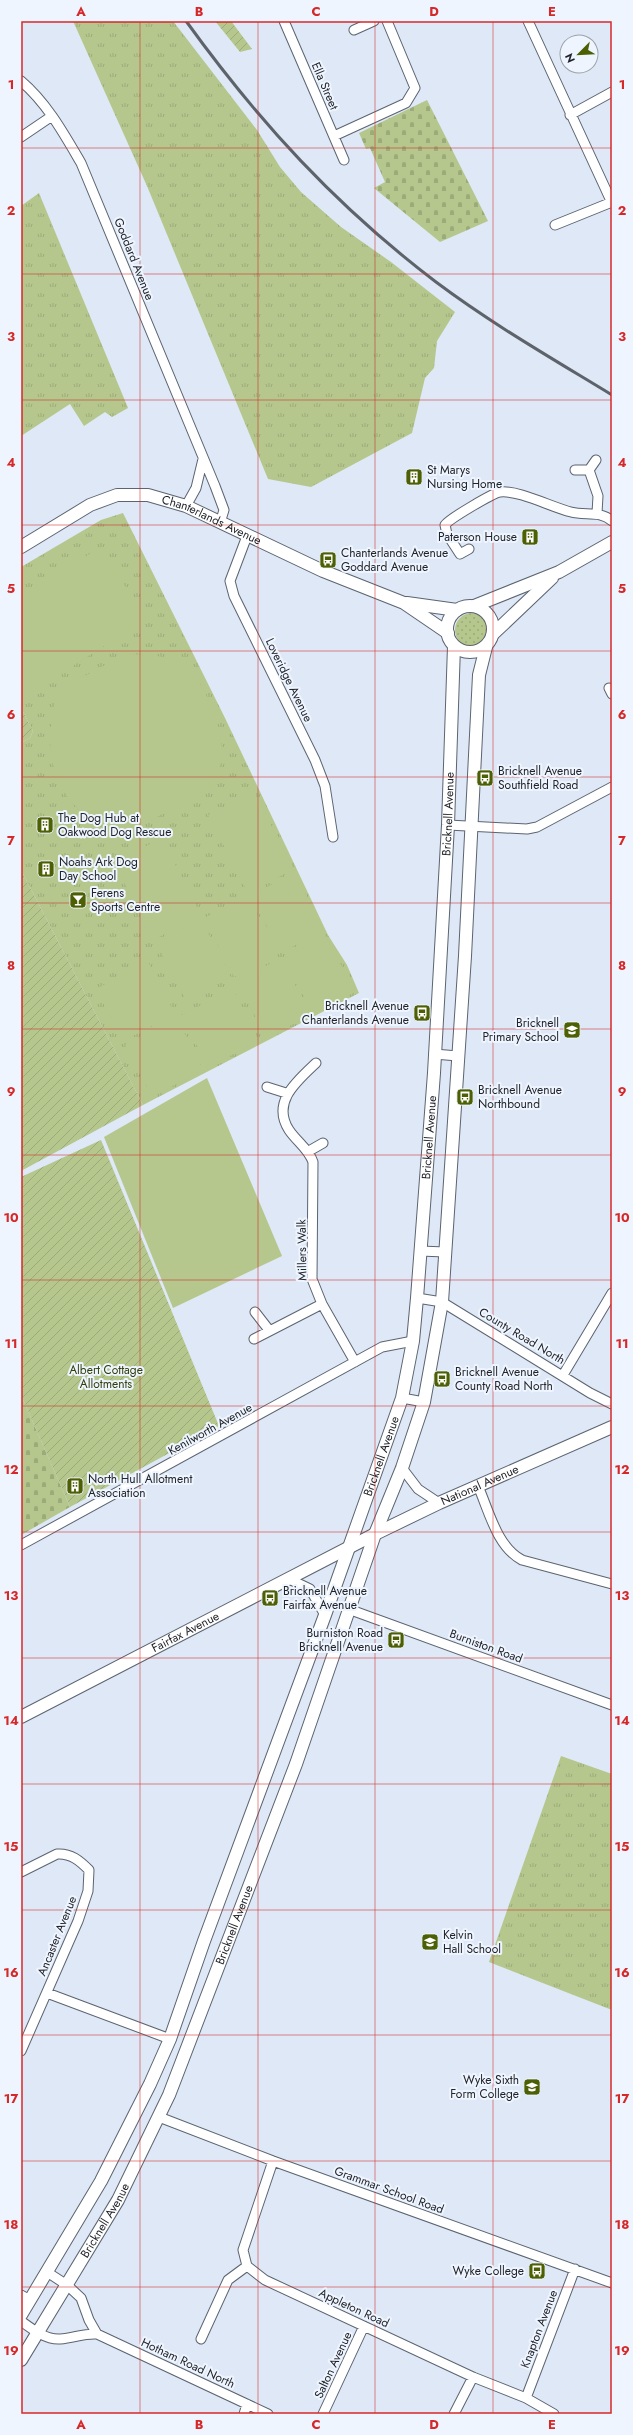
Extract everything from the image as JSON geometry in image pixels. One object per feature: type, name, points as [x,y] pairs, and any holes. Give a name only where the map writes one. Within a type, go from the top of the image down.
[{"type":"street","name":"Ella Street","points":[[284,21],[344,160]]},
{"type":"street","points":[[354,30],[374,21]]},
{"type":"street","points":[[334,136],[406,103],[415,88],[387,21]]},
{"type":"street","points":[[528,21],[570,115],[612,202],[555,225]]},
{"type":"street","name":"Goddard Avenue","points":[[21,81],[31,90],[52,116],[81,163],[224,510],[220,523]]},
{"type":"street","points":[[570,115],[612,92]]},
{"type":"street","points":[[21,137],[52,116]]},
{"type":"street","points":[[186,506],[196,488],[203,459]]},
{"type":"street","points":[[575,470],[588,470],[594,466],[596,460]]},
{"type":"street","points":[[588,470],[598,496],[597,514]]},
{"type":"street","points":[[469,549],[460,554],[447,534],[445,525],[499,492],[516,493],[573,513],[597,514],[612,521]]},
{"type":"street","name":"Chanterlands Avenue","points":[[21,548],[90,506],[117,495],[148,495],[186,506],[323,571],[404,603],[448,633]]},
{"type":"street","name":"Loveridge Avenue","points":[[247,536],[230,581],[315,760],[325,786],[333,837]]},
{"type":"street","points":[[559,572],[493,634],[486,647],[477,652],[465,652],[454,646],[448,633],[449,620],[457,610],[474,606],[559,572],[612,542]]},
{"type":"street","name":"Chanterlands Avenue","points":[[404,603],[457,610]]},
{"type":"street","points":[[474,606],[484,610],[493,623],[493,634]]},
{"type":"street","name":"Bricknell Avenue","points":[[21,2315],[26,2297],[47,2272],[101,2181],[150,2084],[170,2039],[204,1941],[326,1615],[402,1398],[413,1341],[417,1298],[434,1054],[448,825],[454,646]]},
{"type":"street","name":"Bricknell Avenue","points":[[21,2360],[118,2200],[159,2117],[197,2026],[224,1948],[291,1778],[351,1610],[375,1534],[402,1468],[424,1402],[442,1302],[480,674],[486,647]]},
{"type":"street","points":[[448,825],[527,829],[537,826],[612,787]]},
{"type":"street","points":[[434,1054],[458,1056]]},
{"type":"street","points":[[316,1063],[286,1093],[283,1113],[289,1130],[309,1151],[322,1143]]},
{"type":"street","points":[[267,1087],[286,1093]]},
{"type":"street","name":"Millers Walk","points":[[309,1151],[313,1162],[315,1189],[312,1279],[322,1304],[355,1362]]},
{"type":"street","points":[[420,1251],[445,1252]]},
{"type":"street","points":[[563,1375],[612,1293]]},
{"type":"street","name":"County Road North","points":[[417,1298],[442,1302],[590,1393],[612,1404]]},
{"type":"street","points":[[254,1339],[322,1304]]},
{"type":"street","points":[[255,1312],[269,1330]]},
{"type":"street","name":"Kenilworth Avenue","points":[[21,1546],[382,1347],[413,1341]]},
{"type":"street","points":[[402,1398],[424,1402]]},
{"type":"street","name":"National Avenue","points":[[349,1548],[439,1503],[612,1427]]},
{"type":"street","name":"Bricknell Avenue","points":[[402,1468],[418,1488],[439,1503]]},
{"type":"street","points":[[478,1486],[503,1545],[512,1555],[522,1560],[612,1584]]},
{"type":"street","name":"Fairfax Avenue","points":[[21,1717],[349,1548]]},
{"type":"street","points":[[289,1579],[310,1589],[326,1615]]},
{"type":"street","name":"Burniston Road","points":[[351,1610],[612,1705]]},
{"type":"street","name":"Ancaster Avenue","points":[[21,1872],[57,1854],[63,1853],[78,1858],[89,1870],[88,1891],[47,1993],[21,2051]]},
{"type":"street","points":[[204,1941],[224,1948]]},
{"type":"street","name":"Ancaster Avenue","points":[[47,1993],[170,2039]]},
{"type":"street","name":"Grammar School Road","points":[[159,2117],[273,2161],[612,2283]]},
{"type":"street","points":[[201,2338],[228,2280],[247,2266],[243,2250],[273,2161]]},
{"type":"street","name":"Appleton Road","points":[[247,2266],[264,2280],[473,2377],[526,2398],[554,2414]]},
{"type":"street","name":"Knapton Avenue","points":[[526,2398],[575,2269]]},
{"type":"street","points":[[47,2272],[67,2285],[81,2298],[88,2320],[97,2334]]},
{"type":"street","name":"Hotham Road North","points":[[21,2321],[38,2333],[60,2340],[84,2333],[97,2334],[268,2414]]},
{"type":"street","name":"Salton Avenue","points":[[323,2414],[364,2326]]},
{"type":"street","points":[[454,2414],[473,2377]]},
{"type":"street","points":[[244,2414],[247,2404]]},
{"type":"green space","points":[[73,21],[173,21],[257,130],[280,167],[301,192],[341,227],[391,262],[455,312],[437,341],[434,368],[425,378],[412,433],[311,487],[268,479],[147,186]]},
{"type":"green space","points":[[215,21],[231,21],[252,49],[240,52]]},
{"type":"green space","points":[[427,100],[488,221],[440,242],[374,188],[385,182],[370,148],[366,149],[359,133]]},
{"type":"green space","points":[[39,193],[128,408],[112,417],[105,412],[84,426],[70,404],[21,436],[21,206]]},
{"type":"green space","points":[[123,513],[225,718],[328,935],[347,965],[359,993],[143,1105],[21,870],[21,743],[30,738],[33,731],[21,708],[21,567],[101,520]]},
{"type":"green space","points":[[100,547],[146,619],[29,694],[21,680],[21,598]]},
{"type":"green space","points":[[472,613],[484,618],[489,630],[484,642],[472,647],[460,642],[455,630],[460,618]]},
{"type":"green space","points":[[126,654],[155,656],[176,661],[191,673],[199,683],[213,710],[218,724],[222,751],[219,769],[207,787],[194,797],[133,829],[113,827],[95,821],[80,810],[68,797],[59,781],[53,763],[50,744],[52,714],[55,702],[59,695],[80,679]]},
{"type":"green space","points":[[21,708],[33,731],[30,738],[21,743]]},
{"type":"green space","points":[[254,792],[294,869],[248,893],[208,815]]},
{"type":"green space","points":[[162,838],[201,916],[153,940],[114,862]]},
{"type":"green space","points":[[21,870],[143,1105],[21,1171]]},
{"type":"green space","points":[[295,873],[324,931],[280,953],[251,895]]},
{"type":"green space","points":[[248,896],[278,954],[234,977],[204,918]]},
{"type":"green space","points":[[201,919],[231,977],[186,1000],[156,943]]},
{"type":"green space","points":[[326,936],[355,992],[313,1014],[283,958]]},
{"type":"green space","points":[[281,958],[311,1015],[266,1038],[237,981]]},
{"type":"green space","points":[[148,962],[175,1014],[123,1041],[96,989]]},
{"type":"green space","points":[[233,989],[259,1041],[208,1067],[181,1015]]},
{"type":"green space","points":[[177,1018],[203,1070],[152,1097],[125,1045]]},
{"type":"green space","points":[[207,1078],[282,1256],[173,1308],[104,1137]]},
{"type":"green space","name":"Albert Cottage Allotments","points":[[101,1140],[219,1426],[70,1507],[21,1395],[21,1177]]},
{"type":"green space","points":[[21,1395],[70,1507],[21,1535]]},
{"type":"green space","points":[[561,1756],[612,1774],[612,2010],[489,1962]]},
{"type":"railway","points":[[186,21],[242,94],[271,128],[332,193],[365,223],[436,282],[457,297],[523,341],[612,395]]},
{"type":"place","name":"St Marys Nursing Home","points":[[414,477]]},
{"type":"place","name":"Paterson House","points":[[530,537]]},
{"type":"place","name":"Chanterlands Avenue Goddard Avenue","points":[[328,560]]},
{"type":"place","name":"Bricknell Avenue Southfield Road","points":[[485,778]]},
{"type":"place","name":"The Dog Hub at Oakwood Dog Rescue","points":[[45,825]]},
{"type":"place","name":"Noahs Ark Dog Day School","points":[[46,869]]},
{"type":"place","name":"Ferens Sports Centre","points":[[78,900]]},
{"type":"place","name":"Bricknell Avenue Chanterlands Avenue","points":[[422,1013]]},
{"type":"place","name":"Bricknell Primary School","points":[[572,1030]]},
{"type":"place","name":"Bricknell Avenue Northbound","points":[[465,1097]]},
{"type":"place","name":"Bricknell Avenue County Road North","points":[[442,1379]]},
{"type":"place","name":"North Hull Allotment Association","points":[[75,1486]]},
{"type":"place","name":"Bricknell Avenue Fairfax Avenue","points":[[270,1598]]},
{"type":"place","name":"Burniston Road Bricknell Avenue","points":[[396,1640]]},
{"type":"place","name":"Kelvin Hall School","points":[[430,1942]]},
{"type":"place","name":"Wyke Sixth Form College","points":[[532,2087]]},
{"type":"place","name":"Wyke College","points":[[537,2271]]}]
